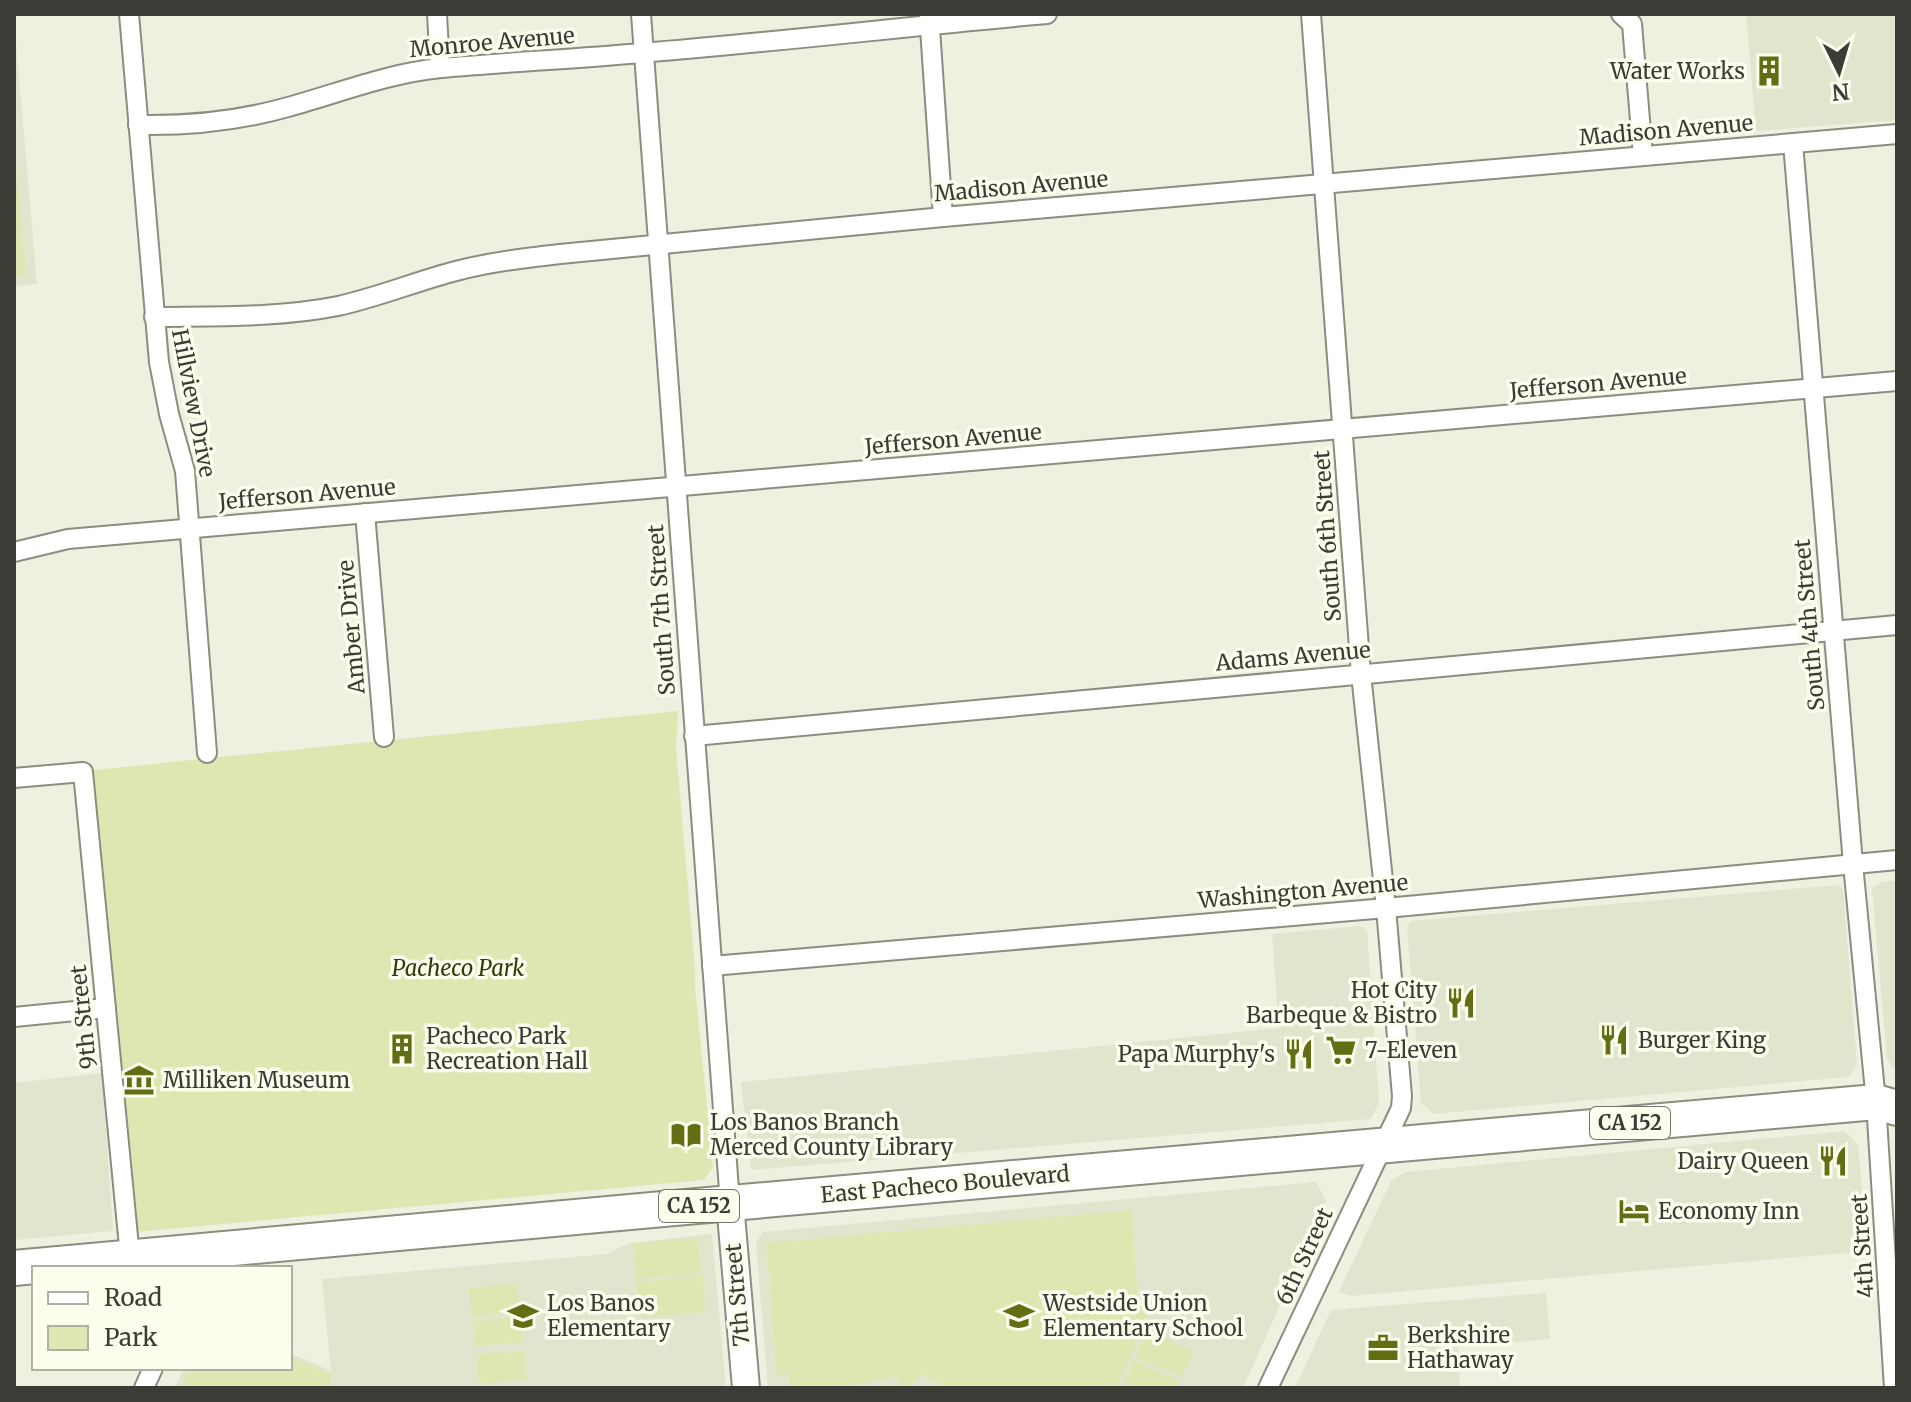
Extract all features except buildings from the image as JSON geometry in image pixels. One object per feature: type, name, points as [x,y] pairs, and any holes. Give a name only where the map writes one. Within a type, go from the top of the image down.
[{"type":"highway","name":"East Pacheco Boulevard","points":[[35,1266],[130,1257],[202,1259],[730,1203],[1890,1100]]},
{"type":"street","name":"Hillview Drive","points":[[129,14],[154,317],[164,393],[185,471],[207,753]]},
{"type":"street","points":[[437,14],[440,68]]},
{"type":"street","name":"South 7th Street","points":[[641,14],[730,1203]]},
{"type":"street","name":"Monroe Avenue","points":[[138,125],[178,126],[258,115],[365,83],[440,68],[644,53],[930,19],[1047,14]]},
{"type":"street","name":"South 6th Street","points":[[1311,14],[1361,674],[1402,1096],[1401,1108],[1384,1145]]},
{"type":"street","points":[[1621,14],[1632,24],[1643,156]]},
{"type":"street","points":[[930,19],[943,217]]},
{"type":"street","name":"Madison Avenue","points":[[154,317],[303,312],[340,305],[458,270],[518,259],[943,217],[1897,134]]},
{"type":"street","name":"South 4th Street","points":[[1793,143],[1853,864],[1890,1100]]},
{"type":"street","name":"Jefferson Avenue","points":[[14,552],[68,539],[1897,381]]},
{"type":"street","name":"Amber Drive","points":[[365,513],[384,737]]},
{"type":"street","name":"Adams Avenue","points":[[694,736],[1897,625]]},
{"type":"street","name":"9th Street","points":[[14,778],[83,772],[130,1257]]},
{"type":"street","name":"Washington Avenue","points":[[712,966],[1897,860]]},
{"type":"street","points":[[14,1017],[106,1008]]},
{"type":"street","name":"4th Street","points":[[1890,1100],[1887,1256],[1894,1388]]},
{"type":"street","name":"6th Street","points":[[1268,1388],[1384,1145]]},
{"type":"street","name":"7th Street","points":[[730,1203],[746,1388]]},
{"type":"shaded area","points":[[1746,14],[1897,14],[1897,120],[1756,131]]},
{"type":"shaded area","points":[[14,20],[37,284],[14,286]]},
{"type":"shaded area","points":[[1897,880],[1897,1071],[1887,1058],[1872,888],[1882,882]]},
{"type":"shaded area","points":[[1839,885],[1843,889],[1857,1064],[1849,1077],[1434,1114],[1421,1103],[1407,927],[1410,921]]},
{"type":"shaded area","points":[[1360,926],[1367,930],[1379,1102],[1371,1119],[751,1170],[741,1082],[1279,1028],[1272,934]]},
{"type":"shaded area","points":[[102,1073],[113,1231],[14,1240],[14,1083]]},
{"type":"shaded area","points":[[1845,1131],[1858,1145],[1868,1251],[1351,1296],[1339,1292],[1391,1181],[1405,1172]]},
{"type":"shaded area","name":"Westside Union Elementary School","points":[[1316,1182],[1326,1201],[1243,1388],[768,1388],[756,1243],[763,1232]]},
{"type":"shaded area","name":"Los Banos Elementary","points":[[712,1234],[726,1388],[175,1388],[183,1370],[292,1370],[292,1354],[331,1371],[322,1279],[607,1254],[629,1243]]},
{"type":"shaded area","name":"Berkshire Hathaway","points":[[1546,1293],[1550,1339],[1458,1347],[1460,1388],[1295,1388],[1331,1310]]},
{"type":"green space","points":[[14,140],[26,276],[14,277]]},
{"type":"green space","name":"Pacheco Park","points":[[678,711],[676,748],[713,1167],[704,1180],[135,1232],[93,770]]},
{"type":"green space","name":"Westside Union Elementary School","points":[[1132,1210],[1138,1301],[1148,1317],[1116,1388],[951,1388],[922,1375],[909,1388],[900,1388],[898,1377],[870,1380],[870,1383],[791,1388],[789,1374],[777,1375],[766,1243]]},
{"type":"green space","points":[[697,1238],[702,1274],[636,1279],[633,1244]]},
{"type":"green space","points":[[703,1276],[706,1312],[638,1317],[636,1282]]},
{"type":"green space","points":[[517,1284],[520,1312],[471,1317],[469,1288]]},
{"type":"green space","points":[[520,1317],[523,1342],[475,1346],[472,1321]]},
{"type":"green space","points":[[1147,1331],[1193,1351],[1181,1377],[1135,1357]]},
{"type":"green space","points":[[524,1351],[527,1379],[479,1384],[476,1355]]},
{"type":"green space","points":[[292,1357],[331,1374],[329,1388],[181,1388],[189,1370],[292,1370]]},
{"type":"green space","points":[[1134,1360],[1179,1381],[1176,1388],[1122,1386]]},
{"type":"place","name":"Water Works","points":[[1769,71]]},
{"type":"place","name":"Hot City Barbeque & Bistro","points":[[1461,1003]]},
{"type":"place","name":"Burger King","points":[[1614,1040]]},
{"type":"place","name":"Pacheco Park Recreation Hall","points":[[402,1049]]},
{"type":"place","name":"7-Eleven","points":[[1341,1050]]},
{"type":"place","name":"Papa Murphy's","points":[[1299,1054]]},
{"type":"place","name":"Milliken Museum","points":[[139,1080]]},
{"type":"place","name":"Los Banos Branch Merced County Library","points":[[686,1135]]},
{"type":"place","name":"Dairy Queen","points":[[1833,1161]]},
{"type":"place","name":"Economy Inn","points":[[1634,1211]]},
{"type":"place","name":"Los Banos Elementary","points":[[523,1316]]},
{"type":"place","name":"Westside Union Elementary School","points":[[1019,1316]]},
{"type":"place","name":"Berkshire Hathaway","points":[[1383,1348]]}]
